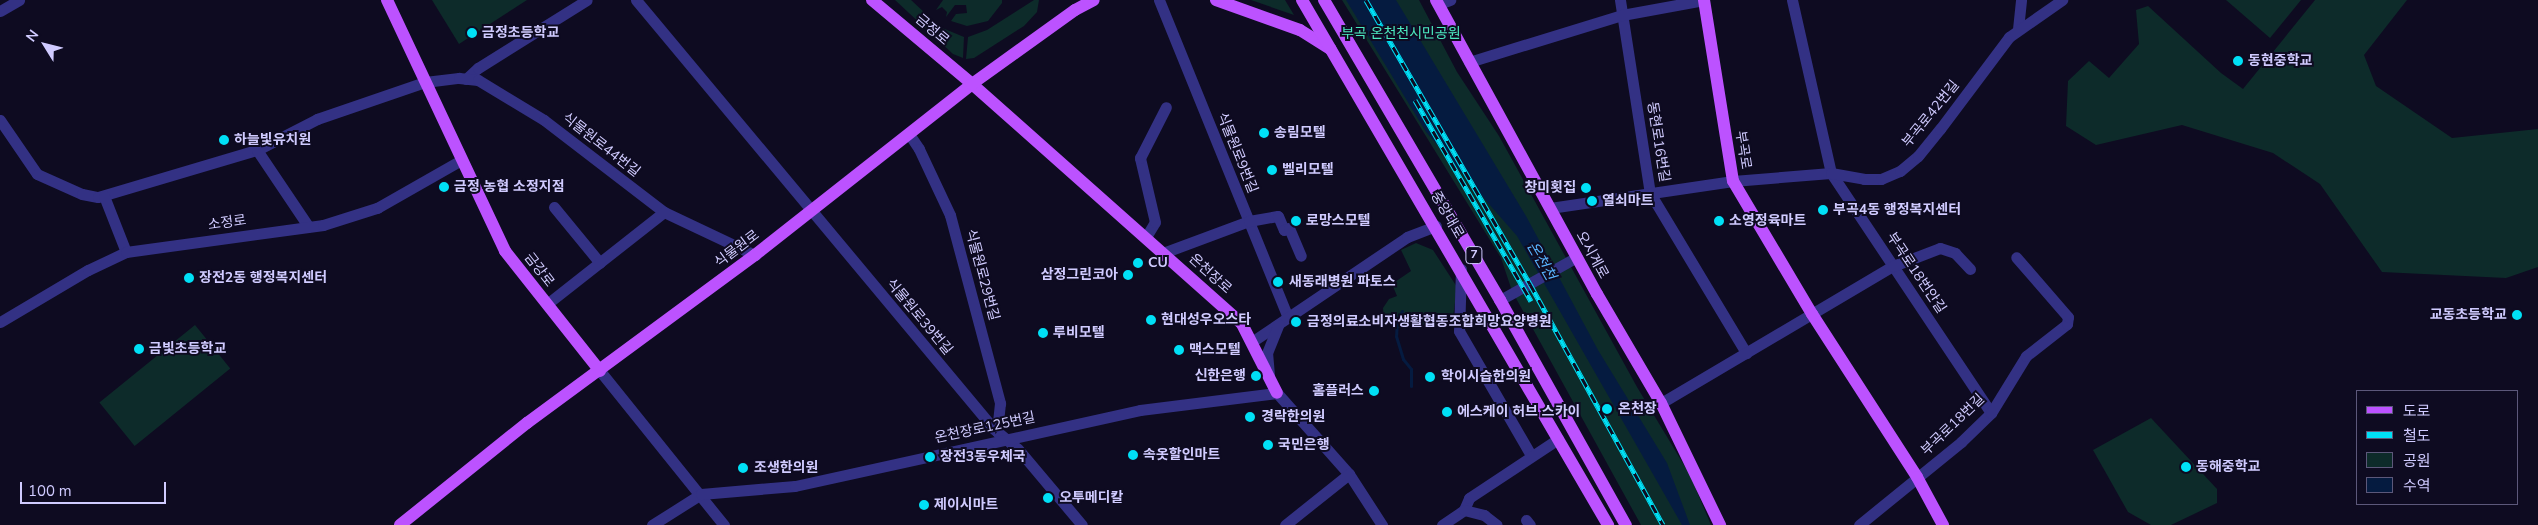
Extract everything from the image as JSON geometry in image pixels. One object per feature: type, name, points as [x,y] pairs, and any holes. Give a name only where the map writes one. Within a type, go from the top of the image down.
[{"type":"main road","name":"금강로","points":[[387,0],[504,250],[600,371]]},
{"type":"main road","name":"금정로","points":[[872,0],[972,84]]},
{"type":"main road","name":"식물원로","points":[[400,525],[527,423],[755,255],[972,84],[1075,10],[1094,0]]},
{"type":"main road","points":[[1075,10],[1103,0]]},
{"type":"main road","points":[[1216,0],[1300,30],[1334,51]]},
{"type":"main road","name":"중앙대로","points":[[1302,0],[1334,51],[1436,226],[1606,523]]},
{"type":"main road","name":"중앙대로","points":[[1324,0],[1500,300],[1626,525]]},
{"type":"main road","name":"부곡로","points":[[1704,0],[1733,181],[1812,314],[1917,476],[1943,525]]},
{"type":"main road","name":"오시게로","points":[[1442,1],[1469,62],[1577,257],[1661,403],[1720,525]]},
{"type":"main road","name":"온천장로","points":[[972,84],[1242,324],[1253,341],[1277,393]]},
{"type":"street","points":[[0,11],[19,0]]},
{"type":"street","points":[[466,79],[478,68],[587,0]]},
{"type":"street","name":"식물원로39번길","points":[[636,0],[811,212],[1001,436],[1018,449],[1082,525]]},
{"type":"street","name":"식물원로9번길","points":[[1159,0],[1249,221],[1283,321]]},
{"type":"street","name":"동현로16번길","points":[[1620,0],[1650,193],[1746,353]]},
{"type":"street","points":[[1469,62],[1622,14],[1704,0]]},
{"type":"street","name":"부곡로18번안길","points":[[1792,0],[1831,173],[1991,413]]},
{"type":"street","points":[[2018,29],[2021,0]]},
{"type":"street","name":"부곡로42번길","points":[[1550,208],[1733,181],[1831,173],[1864,179],[1881,178],[1900,171],[1929,143],[2009,37],[2062,0]]},
{"type":"street","name":"식물원로44번길","points":[[104,196],[257,150],[317,119],[425,82],[478,80],[544,120],[664,212],[755,255]]},
{"type":"street","points":[[1146,237],[1155,222],[1140,158],[1166,106]]},
{"type":"street","points":[[0,120],[37,174],[82,194],[104,196],[126,252]]},
{"type":"street","name":"식물원로29번길","points":[[909,134],[920,149],[950,215],[1000,403],[1001,436]]},
{"type":"street","points":[[257,150],[308,226]]},
{"type":"street","name":"소정로","points":[[0,322],[88,270],[126,252],[308,226],[377,208],[461,160]]},
{"type":"street","points":[[554,207],[600,263]]},
{"type":"street","points":[[547,304],[664,212]]},
{"type":"street","points":[[1163,253],[1249,221],[1278,216],[1284,230],[1289,228],[1301,256]]},
{"type":"street","points":[[1253,341],[1407,237],[1436,226]]},
{"type":"street","points":[[1661,403],[1893,266],[1940,248],[1955,253],[1970,269]]},
{"type":"street","points":[[1500,300],[1577,257]]},
{"type":"street","name":"부곡로18번길","points":[[1859,525],[1961,442],[1991,413],[2026,356],[2065,327],[2068,319],[2045,288],[2027,273],[2016,257]]},
{"type":"street","points":[[1460,269],[1459,331],[1531,455]]},
{"type":"street","points":[[1270,377],[1267,353],[1283,321]]},
{"type":"street","name":"금강로","points":[[600,371],[701,494],[724,525]]},
{"type":"street","name":"온천장로125번길","points":[[701,494],[795,486],[1001,436],[1175,399],[1277,393]]},
{"type":"street","name":"온천장로","points":[[1277,393],[1349,474],[1382,525]]},
{"type":"street","points":[[1442,525],[1464,510],[1469,498],[1531,455],[1558,439]]},
{"type":"street","points":[[1285,525],[1349,474]]},
{"type":"street","points":[[652,525],[701,494]]},
{"type":"street","points":[[1464,510],[1484,514],[1497,525]]},
{"type":"green space","points":[[432,0],[527,0],[459,44]]},
{"type":"green space","points":[[895,0],[911,0],[940,27],[964,37],[963,58],[953,54]]},
{"type":"green space","points":[[943,0],[1002,0],[1002,3],[988,21],[967,26],[951,21],[956,14],[967,13],[966,5],[955,5],[946,17],[947,12],[942,7],[936,10]]},
{"type":"green space","points":[[1034,0],[1039,0],[1037,12],[1024,26],[974,58],[966,59],[968,37],[987,30]]},
{"type":"green space","points":[[1251,0],[1285,0],[1294,15]]},
{"type":"green space","name":"부곡 온천천시민공원","points":[[1342,0],[1419,0],[1457,72],[1499,136],[1637,387],[1690,475],[1711,525],[1641,525],[1512,291],[1501,258]]},
{"type":"green space","points":[[2226,0],[2301,0],[2270,38]]},
{"type":"green space","points":[[2315,0],[2407,0],[2364,55],[2376,86],[2452,138],[2538,129],[2538,267],[2506,278],[2382,272],[2320,184],[2273,153],[2182,125],[2096,145],[2066,126],[2068,81],[2089,61],[2109,78],[2139,44],[2136,10],[2148,6],[2221,73],[2243,89]]},
{"type":"green space","points":[[1416,243],[1433,250],[1457,287],[1453,317],[1430,329],[1415,319],[1405,328],[1394,328],[1384,321],[1383,308],[1389,299],[1397,296],[1392,284],[1411,271],[1401,250]]},
{"type":"green space","points":[[195,325],[230,369],[135,446],[99,402]]},
{"type":"green space","points":[[2151,418],[2217,489],[2217,503],[2171,525],[2151,525],[2128,512],[2093,450]]},
{"type":"water","name":"온천천","points":[[1346,0],[1396,0],[1526,216],[1598,350],[1667,463],[1690,525],[1682,525],[1517,236],[1426,132]]},
{"type":"waterway","points":[[1402,311],[1397,319],[1396,336],[1403,359],[1411,369],[1411,386]]},
{"type":"railway","points":[[1366,0],[1530,284],[1663,525]]},
{"type":"railway","points":[[1415,100],[1531,301]]},
{"type":"place","name":"금정초등학교","points":[[472,33]]},
{"type":"place","name":"동현중학교","points":[[2238,61]]},
{"type":"place","name":"송림모텔","points":[[1264,133]]},
{"type":"place","name":"하늘빛유치원","points":[[224,140]]},
{"type":"place","name":"벨리모텔","points":[[1272,170]]},
{"type":"place","name":"금정 농협 소정지점","points":[[444,187]]},
{"type":"place","name":"창미횟집","points":[[1586,188]]},
{"type":"place","name":"열쇠마트","points":[[1592,201]]},
{"type":"place","name":"부곡4동 행정복지센터","points":[[1823,210]]},
{"type":"place","name":"로망스모텔","points":[[1296,221]]},
{"type":"place","name":"소영정육마트","points":[[1719,221]]},
{"type":"place","name":"CU","points":[[1138,263]]},
{"type":"place","name":"삼정그린코아","points":[[1128,275]]},
{"type":"place","name":"장전2동 행정복지센터","points":[[189,278]]},
{"type":"place","name":"새동래병원 파토스","points":[[1278,282]]},
{"type":"place","name":"교동초등학교","points":[[2517,315]]},
{"type":"place","name":"현대성우오스타","points":[[1151,320]]},
{"type":"place","name":"금정의료소비자생활협동조합희망요양병원","points":[[1296,322]]},
{"type":"place","name":"루비모텔","points":[[1043,333]]},
{"type":"place","name":"금빛초등학교","points":[[139,349]]},
{"type":"place","name":"맥스모텔","points":[[1179,350]]},
{"type":"place","name":"신한은행","points":[[1256,376]]},
{"type":"place","name":"학이시습한의원","points":[[1430,377]]},
{"type":"place","name":"홈플러스","points":[[1374,391]]},
{"type":"place","name":"온천장","points":[[1607,409]]},
{"type":"place","name":"에스케이 허브 스카이","points":[[1447,412]]},
{"type":"place","name":"경락한의원","points":[[1250,417]]},
{"type":"place","name":"국민은행","points":[[1268,445]]},
{"type":"place","name":"속옷할인마트","points":[[1133,455]]},
{"type":"place","name":"장전3동우체국","points":[[930,457]]},
{"type":"place","name":"동해중학교","points":[[2186,467]]},
{"type":"place","name":"조생한의원","points":[[743,468]]},
{"type":"place","name":"오투메디칼","points":[[1048,498]]},
{"type":"place","name":"제이시마트","points":[[924,505]]}]
